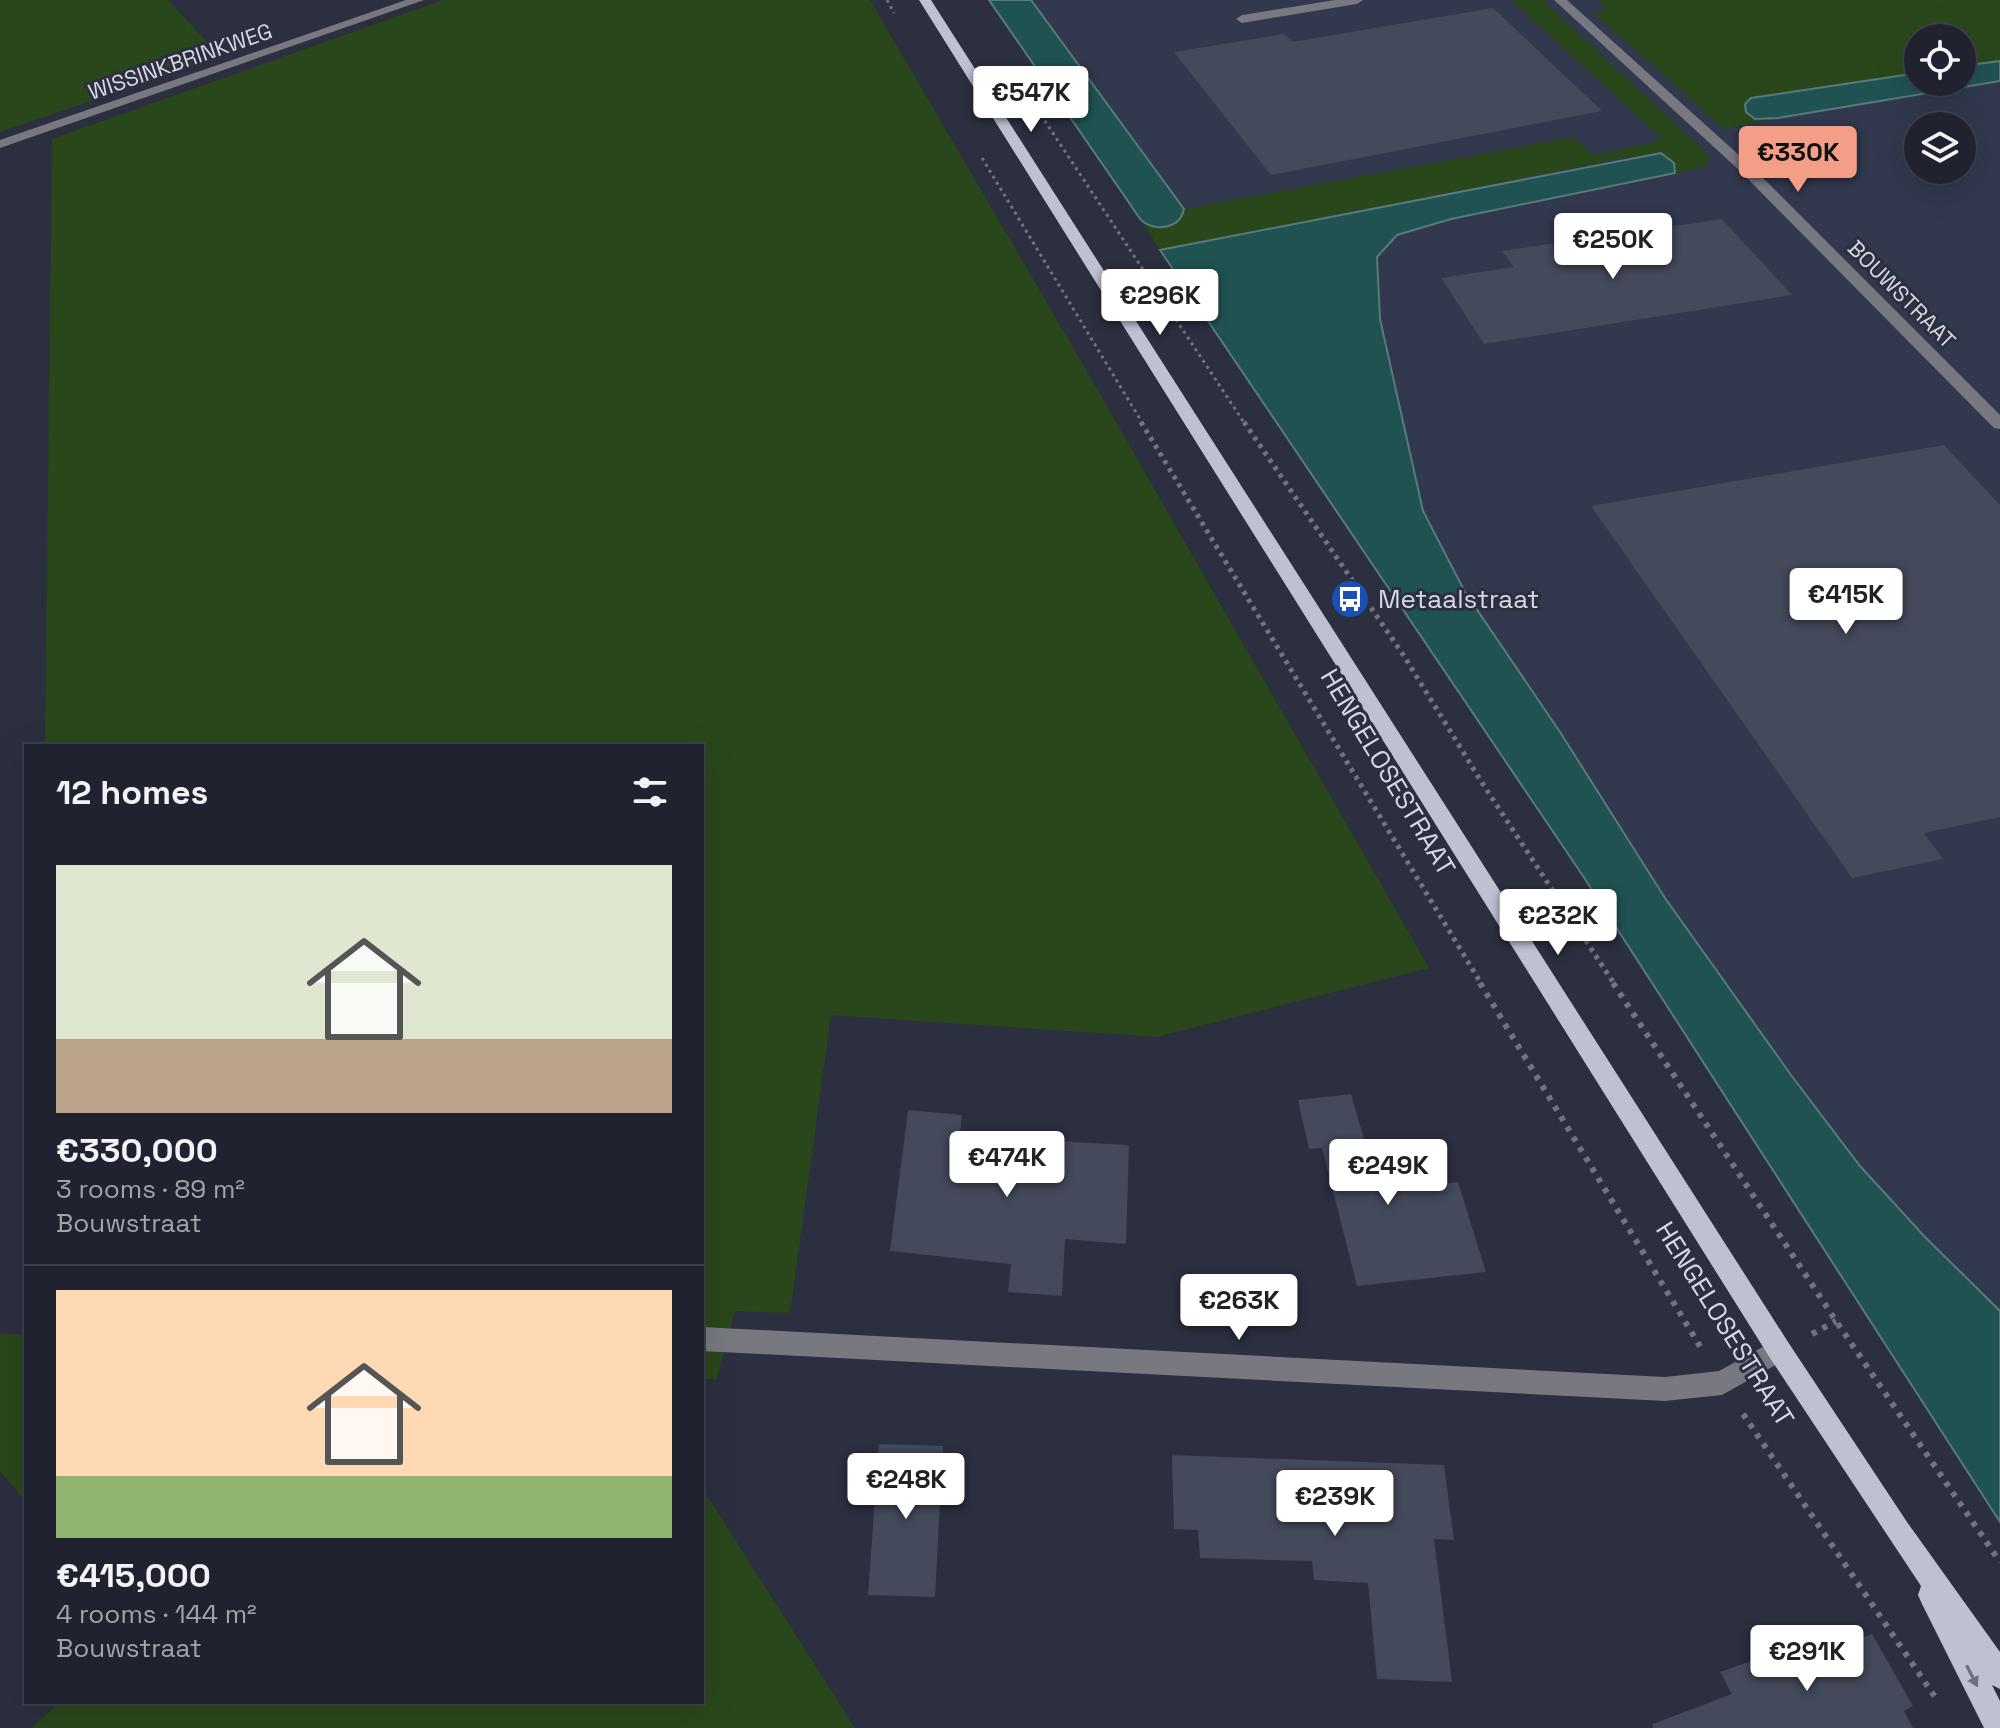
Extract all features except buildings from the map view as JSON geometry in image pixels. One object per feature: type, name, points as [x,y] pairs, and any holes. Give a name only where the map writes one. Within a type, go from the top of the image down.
[{"type":"main road","name":"HENGELOSESTRAAT","points":[[925,0],[1779,1350],[1898,1531],[2000,1675]]},
{"type":"main road","name":"HENGELOSESTRAAT","points":[[1898,1531],[1999,1728]]},
{"type":"street","name":"WISSINKBRINKWEG","points":[[0,144],[418,0]]},
{"type":"street","points":[[1242,19],[1357,0]]},
{"type":"street","name":"BOUWSTRAAT","points":[[1560,0],[1745,168],[2000,424]]},
{"type":"street","points":[[704,1339],[1665,1389],[1722,1383],[1779,1350]]},
{"type":"path","points":[[887,0],[895,14]]},
{"type":"path","points":[[1034,105],[1270,461],[1404,656],[1595,956],[1836,1321],[2000,1562]]},
{"type":"path","name":"HENGELOSESTRAAT","points":[[978,151],[1722,1383],[1940,1704]]},
{"type":"shaded area","points":[[989,0],[1031,0],[1184,209],[1178,221],[1160,227],[1141,220]]},
{"type":"shaded area","points":[[1007,0],[1620,0],[1741,118],[1904,91],[1904,96],[1976,96],[1976,79],[2000,75],[2000,1434]]},
{"type":"shaded area","points":[[2000,61],[2000,81],[1976,85],[1976,64]]},
{"type":"shaded area","points":[[1904,75],[1904,96],[1910,96],[1755,119],[1746,112],[1745,104],[1751,98]]},
{"type":"shaded area","points":[[1661,153],[1674,163],[1675,173],[1451,219],[1397,235],[1377,257],[1380,319],[1423,511],[1465,592],[1560,732],[1665,898],[1791,1075],[1860,1166],[1924,1236],[2000,1311],[2000,1522],[1583,876],[1160,250]]},
{"type":"green space","points":[[0,0],[168,0],[221,57],[0,132]]},
{"type":"green space","points":[[443,0],[870,0],[1429,968],[1156,1037],[831,1015],[790,1313],[735,1311],[716,1380],[704,1378],[704,744],[45,744],[52,139]]},
{"type":"green space","points":[[1512,0],[1543,0],[1708,154],[1708,162],[1703,167],[1675,173],[1674,163],[1661,153],[1619,159],[1160,250],[1141,220],[1146,224],[1182,218],[1184,209],[1573,137],[1594,155],[1663,140]]},
{"type":"green space","points":[[1599,0],[2000,0],[2000,61],[1976,64],[1976,24],[1904,24],[1904,75],[1751,98],[1756,119],[1778,118],[1724,129],[1594,13],[1605,10]]},
{"type":"green space","points":[[0,1333],[24,1335],[24,1500],[0,1471]]},
{"type":"green space","points":[[704,1491],[855,1728],[31,1728],[59,1704],[704,1704]]},
{"type":"place","name":"Metaalstraat","points":[[1350,599]]}]
